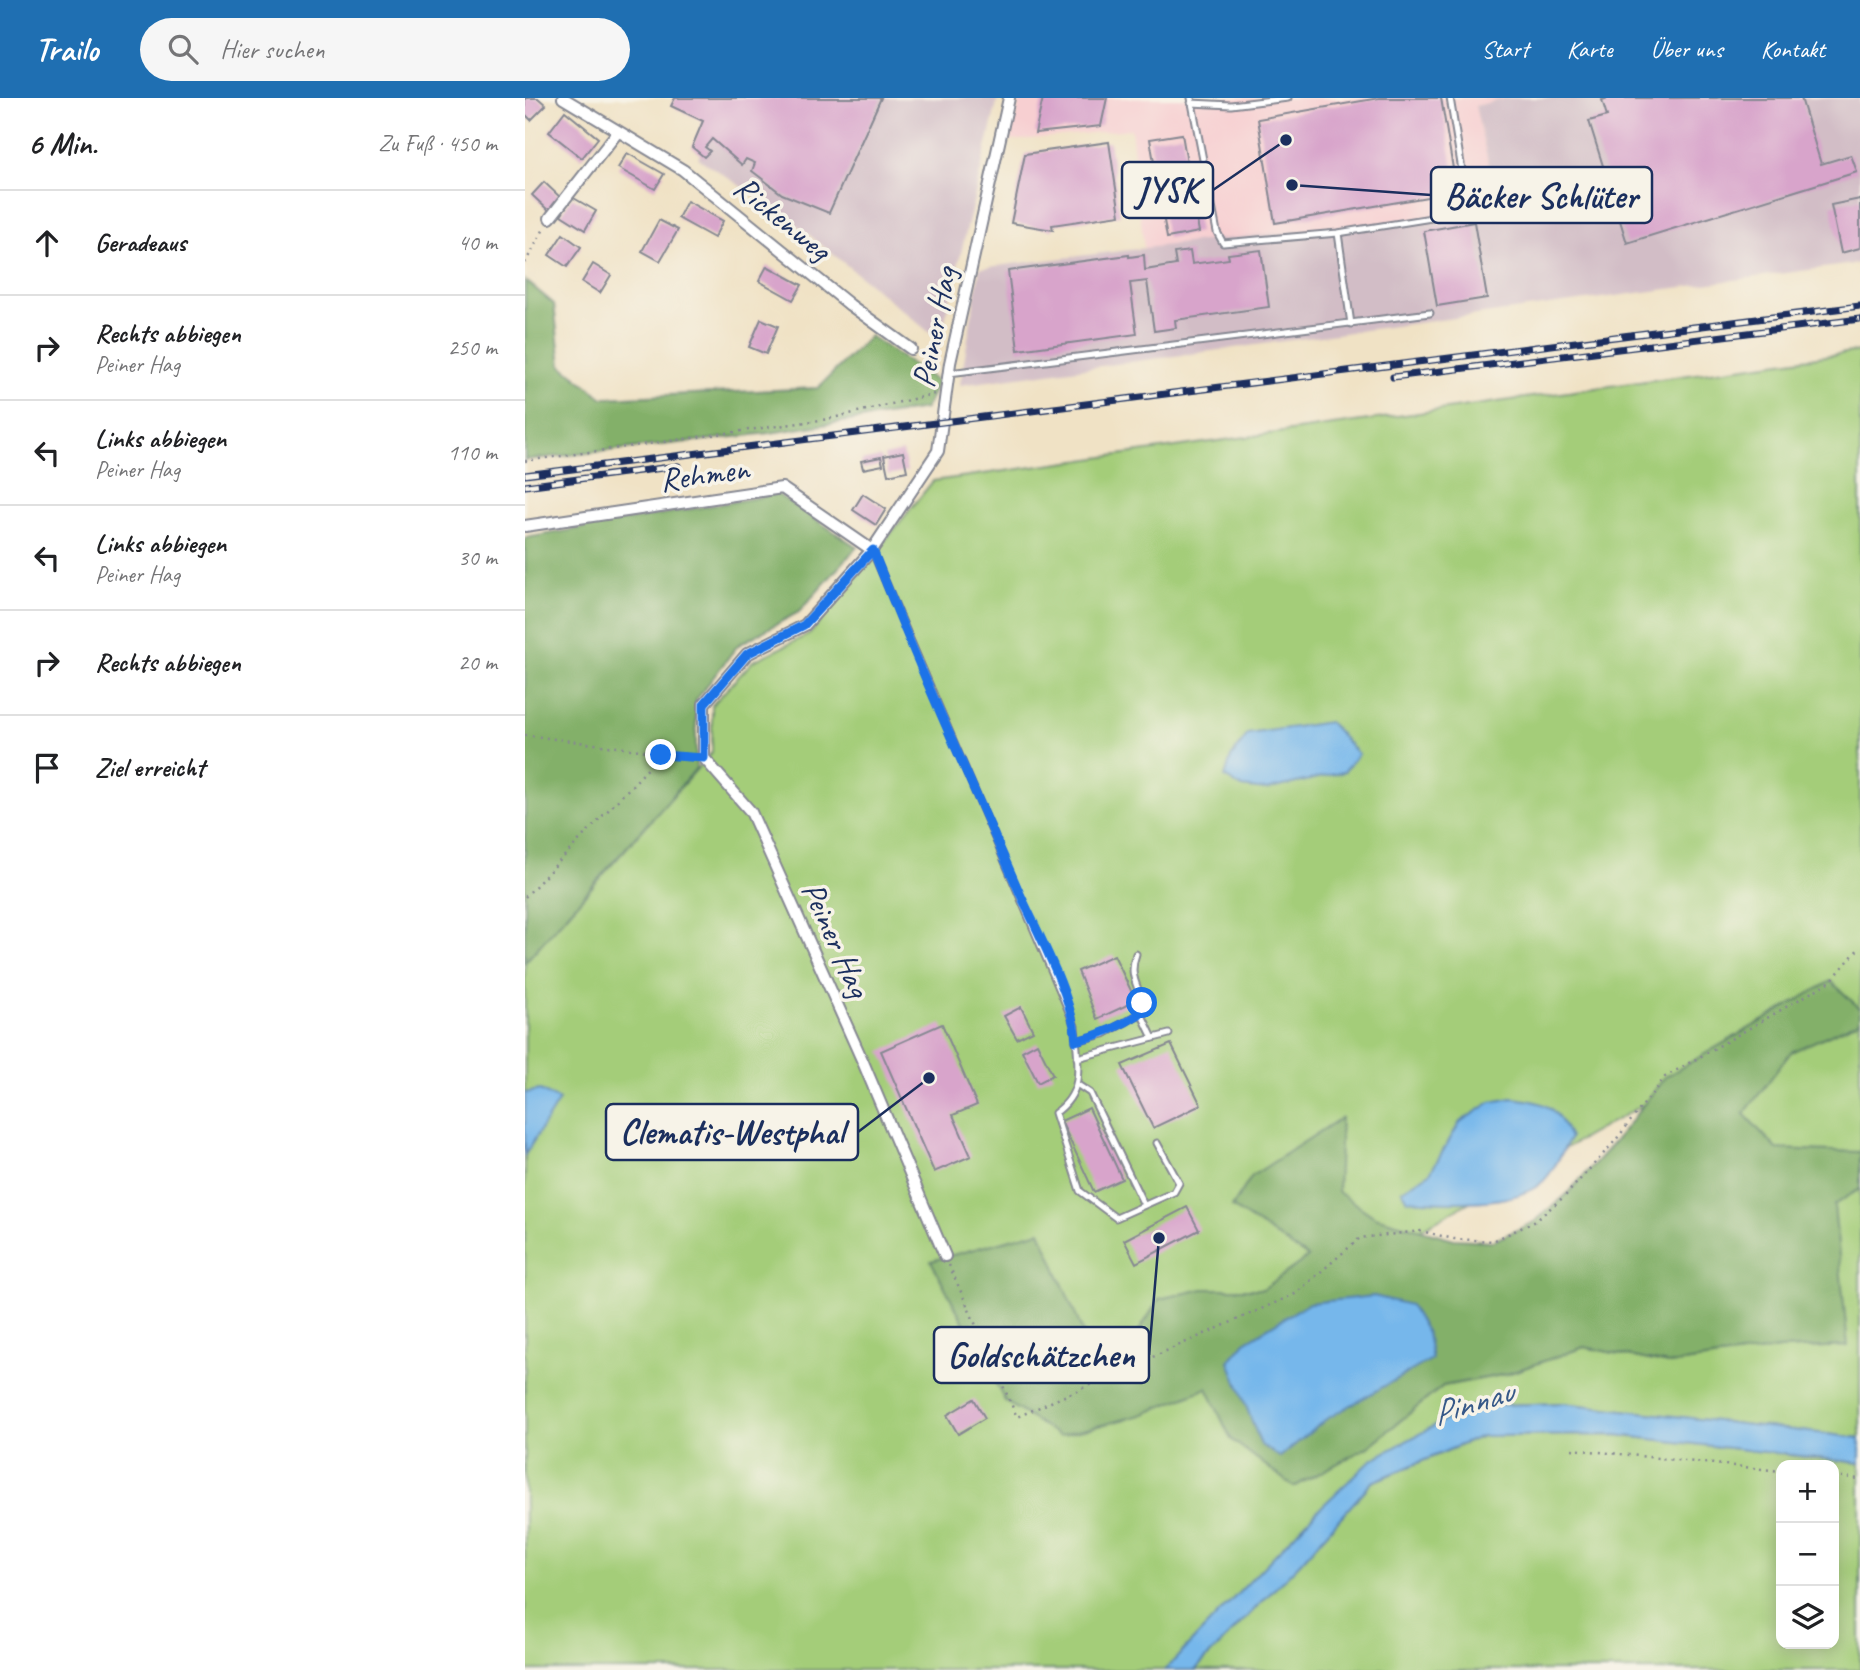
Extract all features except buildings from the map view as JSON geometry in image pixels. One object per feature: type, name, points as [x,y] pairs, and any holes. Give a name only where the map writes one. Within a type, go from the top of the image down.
[{"type":"street","name":"Rickenweg","points":[[563,98],[617,133],[683,170],[850,305],[911,349]]},
{"type":"street","name":"Peiner Hag","points":[[945,1256],[863,1062],[751,812],[704,758],[704,704],[747,654],[804,625],[873,550],[938,451],[949,368],[1009,98]]},
{"type":"street","points":[[550,218],[617,133]]},
{"type":"street","name":"Rehmen","points":[[525,526],[782,488],[873,550]]},
{"type":"lane","points":[[1288,98],[1231,105],[1191,101],[1217,232],[1223,243],[1338,233],[1469,212],[1450,98]]},
{"type":"lane","points":[[1338,233],[1351,324]]},
{"type":"lane","points":[[949,368],[1430,313]]},
{"type":"lane","points":[[873,550],[908,640],[1053,969],[1075,1026],[1078,1085],[1070,1102],[1055,1113],[1080,1191],[1116,1218],[1174,1192],[1179,1183],[1157,1143]]},
{"type":"lane","points":[[1136,954],[1130,970],[1142,1003],[1141,1013],[1153,1038]]},
{"type":"lane","points":[[1076,1041],[1104,1034],[1141,1013]]},
{"type":"lane","points":[[1077,1058],[1169,1034]]},
{"type":"lane","points":[[1078,1085],[1090,1093],[1144,1205]]},
{"type":"path","points":[[525,263],[550,218]]},
{"type":"path","points":[[911,349],[949,368]]},
{"type":"path","points":[[525,461],[828,419],[947,390]]},
{"type":"path","points":[[525,735],[661,755],[704,758]]},
{"type":"path","points":[[525,897],[661,755]]},
{"type":"path","points":[[945,1256],[1017,1417],[1295,1294],[1360,1238],[1420,1231],[1454,1239],[1493,1241],[1534,1222],[1566,1195],[1615,1141],[1665,1077],[1831,981],[1860,947]]},
{"type":"path","points":[[1572,1449],[1776,1470]]},
{"type":"path","points":[[1839,1477],[1860,1479]]},
{"type":"shaded area","points":[[728,98],[998,98],[940,341],[786,216],[698,158]]},
{"type":"shaded area","points":[[1020,98],[1508,98],[1475,106],[1500,211],[1144,249],[1131,129],[1010,141]]},
{"type":"shaded area","points":[[1508,98],[1860,98],[1860,263],[960,385],[980,268],[1211,240],[1500,211],[1475,106]]},
{"type":"green space","points":[[525,280],[554,304],[561,365],[603,398],[818,388],[870,336],[938,382],[925,409],[770,433],[525,460]]},
{"type":"green space","points":[[1860,351],[1860,1438],[1563,1403],[1471,1406],[1316,1512],[1165,1670],[525,1670],[525,962],[712,752],[712,705],[753,661],[810,634],[933,481]],"holes":[[[1702,1072],[1842,1290],[1847,1346],[1779,1349],[1669,1364],[1584,1347],[1507,1374],[1443,1386],[1368,1447],[1231,1439],[1208,1387],[1141,1415],[1067,1427]]]},
{"type":"green space","points":[[777,494],[857,547],[799,612],[738,645],[696,700],[696,769],[525,962],[525,538]]},
{"type":"green space","points":[[1831,981],[1860,1009],[1860,1021],[1791,1052],[1744,1114],[1777,1149],[1860,1152],[1860,1189],[1834,1205],[1848,1346],[1779,1349],[1669,1364],[1584,1347],[1507,1374],[1443,1386],[1368,1447],[1294,1487],[1231,1439],[1207,1388],[1141,1415],[1059,1436],[1005,1401],[931,1261],[1040,1231],[1096,1363],[1130,1346],[1159,1299],[1203,1289],[1263,1289],[1308,1257],[1232,1207],[1252,1176],[1341,1118],[1338,1192],[1375,1217],[1454,1239],[1493,1241],[1534,1222],[1566,1195],[1615,1141],[1665,1077]]},
{"type":"green space","points":[[1616,1435],[1834,1460],[1776,1460],[1776,1649],[1839,1649],[1839,1461],[1860,1463],[1860,1670],[1195,1670],[1300,1563],[1372,1482],[1483,1436]]},
{"type":"water","points":[[1329,722],[1358,754],[1344,772],[1266,790],[1241,787],[1225,777],[1231,757],[1248,734]]},
{"type":"water","points":[[540,1090],[559,1100],[525,1155],[525,1093]]},
{"type":"water","points":[[1512,1098],[1534,1101],[1555,1112],[1570,1138],[1542,1183],[1508,1198],[1456,1202],[1408,1200],[1402,1190],[1430,1173],[1460,1122],[1491,1102]]},
{"type":"water","points":[[1374,1296],[1410,1305],[1427,1333],[1432,1359],[1325,1420],[1280,1457],[1261,1445],[1229,1361],[1245,1342],[1309,1303]]},
{"type":"water","points":[[1563,1403],[1860,1438],[1860,1463],[1616,1435],[1482,1436],[1372,1482],[1300,1563],[1195,1670],[1165,1670],[1316,1512],[1371,1460],[1471,1406]]},
{"type":"railway","points":[[525,475],[1860,306]]},
{"type":"railway","points":[[1393,377],[1860,319]]},
{"type":"railway","points":[[525,486],[678,466]]},
{"type":"place","name":"JYSK","points":[[1286,140]]},
{"type":"place","name":"Bäcker Schlüter","points":[[1292,185]]},
{"type":"place","name":"Clematis-Westphal","points":[[929,1078]]},
{"type":"place","name":"Goldschätzchen","points":[[1159,1238]]},
{"type":"route","points":[[661,755],[704,758],[704,704],[747,654],[804,625],[873,550],[908,640],[1053,969],[1075,1026],[1076,1041],[1104,1034],[1126,1023],[1141,1013],[1142,1003]]},
{"type":"water label","name":"Pinnau","points":[[1472,1402]]}]
